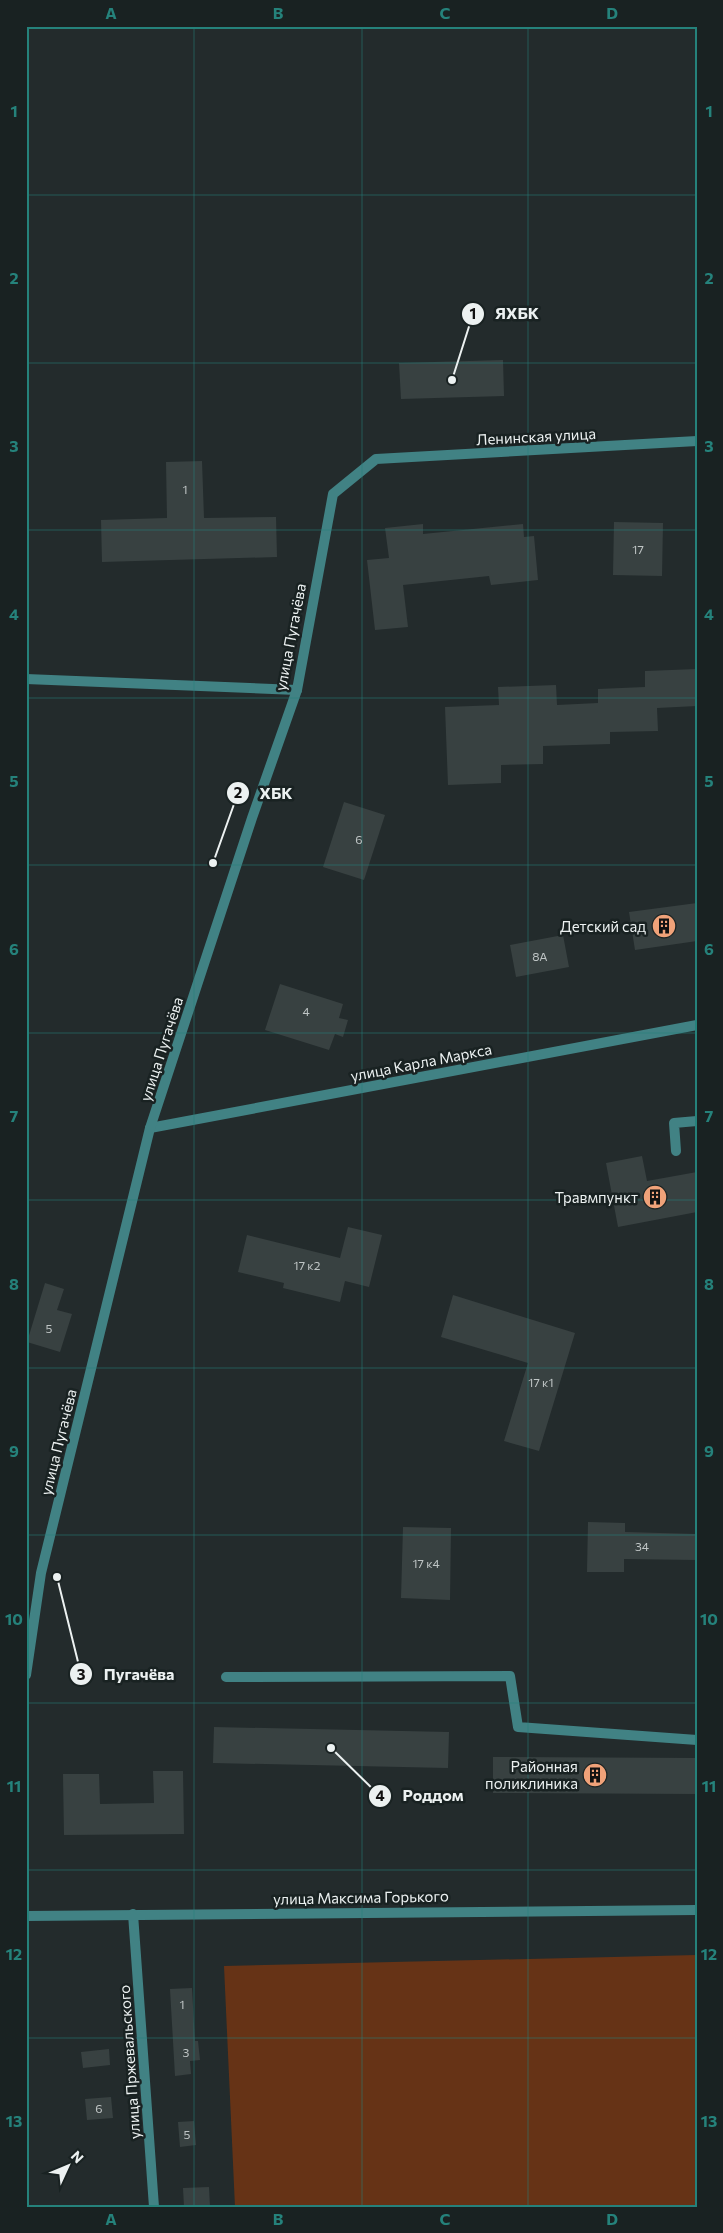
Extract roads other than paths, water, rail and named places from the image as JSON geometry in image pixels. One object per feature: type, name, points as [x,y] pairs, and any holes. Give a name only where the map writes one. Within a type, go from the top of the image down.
[{"type":"street","name":"Ленинская улица","points":[[376,459],[697,442]]},
{"type":"street","name":"улица Пугачёва","points":[[26,1675],[42,1573],[150,1128],[252,818],[297,690],[333,494],[376,459]]},
{"type":"street","points":[[26,679],[297,690]]},
{"type":"street","name":"улица Карла Маркса","points":[[150,1128],[697,1025]]},
{"type":"street","points":[[676,1151],[674,1123],[697,1121]]},
{"type":"street","points":[[226,1677],[510,1676],[518,1727],[697,1740]]},
{"type":"street","name":"улица Максима Горького","points":[[26,1916],[697,1910]]},
{"type":"street","name":"улица Пржевальского","points":[[133,1914],[154,2207]]},
{"type":"place","name":"ЯХБК","points":[[452,380]]},
{"type":"place","name":"ХБК","points":[[213,863]]},
{"type":"place","name":"Детский сад","points":[[664,926]]},
{"type":"place","name":"Травмпункт","points":[[655,1197]]},
{"type":"place","name":"Пугачёва","points":[[57,1577]]},
{"type":"place","name":"Роддом","points":[[331,1748]]},
{"type":"place","name":"Районная поликлиника","points":[[595,1775]]}]
